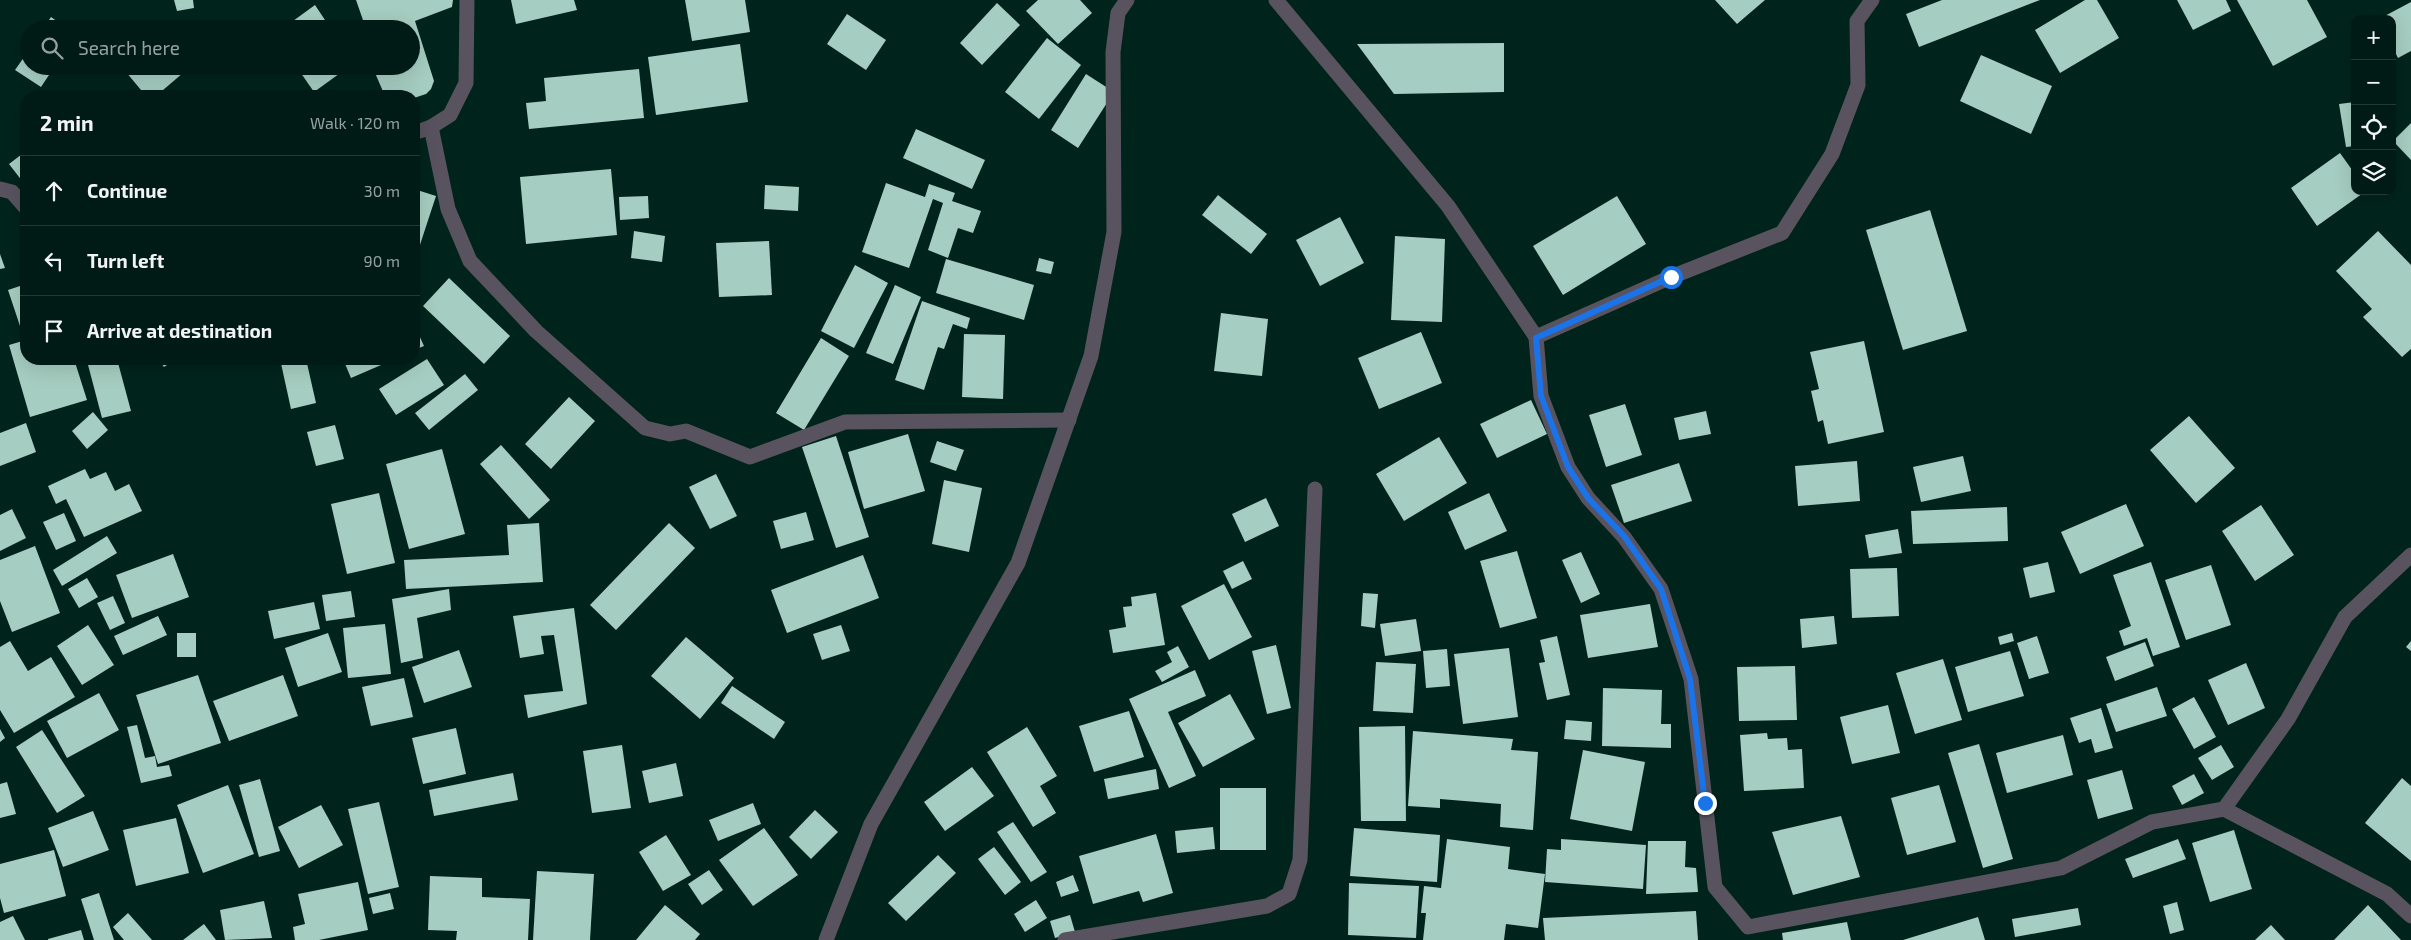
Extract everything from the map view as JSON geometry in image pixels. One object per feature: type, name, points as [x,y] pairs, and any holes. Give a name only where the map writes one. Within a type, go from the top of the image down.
[{"type":"street","points":[[420,132],[431,128],[450,115],[466,83],[467,0]]},
{"type":"street","points":[[826,940],[870,824],[1018,563],[1091,356],[1114,232],[1114,52],[1118,13],[1127,0]]},
{"type":"street","points":[[1276,0],[1448,206],[1536,338],[1541,396],[1568,467],[1588,498],[1624,536],[1661,589],[1690,679],[1715,887],[1748,927],[2061,868],[2152,822],[2224,810],[2387,894],[2411,916]]},
{"type":"street","points":[[1536,338],[1671,277],[1782,233],[1832,154],[1858,85],[1857,21],[1872,0]]},
{"type":"street","points":[[431,128],[448,209],[470,261],[536,332],[645,428],[670,434],[686,431],[750,457],[845,422],[1069,420]]},
{"type":"street","points":[[0,189],[12,192],[20,201]]},
{"type":"street","points":[[1065,940],[1267,906],[1289,894],[1300,860],[1315,489]]},
{"type":"street","points":[[2224,810],[2288,718],[2345,617],[2411,554]]},
{"type":"building","points":[[174,0],[193,0],[194,8],[177,11]]},
{"type":"building","points":[[356,0],[453,0],[452,7],[418,20],[363,20]]},
{"type":"building","points":[[511,0],[574,0],[577,10],[516,24]]},
{"type":"building","points":[[685,0],[745,0],[750,32],[692,41]]},
{"type":"building","points":[[1038,0],[1080,0],[1092,13],[1058,44],[1026,11]]},
{"type":"building","points":[[1715,0],[1765,0],[1737,24]]},
{"type":"building","points":[[1942,0],[2040,0],[1919,47],[1906,14]]},
{"type":"building","points":[[2085,0],[2097,0],[2119,38],[2060,73],[2035,30]]},
{"type":"building","points":[[2177,0],[2226,0],[2231,11],[2193,30]]},
{"type":"building","points":[[2237,0],[2307,0],[2327,37],[2273,66]]},
{"type":"building","points":[[2411,2],[2411,51],[2398,58],[2396,54],[2396,15],[2387,15]]},
{"type":"building","points":[[997,3],[1020,25],[982,65],[960,43]]},
{"type":"building","points":[[315,5],[325,20],[294,20]]},
{"type":"building","points":[[847,14],[886,40],[866,70],[827,44]]},
{"type":"building","points":[[420,37],[434,81],[431,89],[426,94],[420,96],[420,90],[382,90],[376,75],[420,75]]},
{"type":"building","points":[[1047,38],[1081,65],[1039,119],[1005,92]]},
{"type":"building","points":[[1504,43],[1504,92],[1394,94],[1357,44]]},
{"type":"building","points":[[740,44],[748,102],[656,115],[648,57]]},
{"type":"building","points":[[1981,55],[2052,86],[2031,134],[1960,101]]},
{"type":"building","points":[[20,63],[20,73],[15,70]]},
{"type":"building","points":[[639,69],[644,118],[529,129],[526,103],[546,101],[544,78]]},
{"type":"building","points":[[1086,74],[1114,92],[1078,148],[1051,130]]},
{"type":"building","points":[[23,75],[49,75],[41,87]]},
{"type":"building","points":[[128,75],[181,75],[163,90],[141,90]]},
{"type":"building","points":[[302,75],[338,75],[317,90],[313,90]]},
{"type":"building","points":[[2351,102],[2351,146],[2346,147],[2339,104]]},
{"type":"building","points":[[2411,123],[2411,160],[2396,144],[2396,138]]},
{"type":"building","points":[[916,129],[985,160],[972,189],[903,158]]},
{"type":"building","points":[[2340,153],[2351,168],[2351,195],[2360,195],[2317,226],[2291,188]]},
{"type":"building","points":[[20,156],[20,178],[9,164]]},
{"type":"building","points":[[611,169],[617,235],[526,244],[520,177]]},
{"type":"building","points":[[886,183],[925,197],[929,184],[955,193],[952,201],[981,211],[973,233],[958,228],[948,258],[928,250],[943,203],[933,199],[909,268],[862,252]]},
{"type":"building","points":[[765,185],[799,187],[798,211],[764,209]]},
{"type":"building","points":[[420,191],[436,196],[420,245]]},
{"type":"building","points":[[1218,195],[1267,234],[1251,254],[1202,215]]},
{"type":"building","points":[[648,196],[649,218],[620,220],[619,197]]},
{"type":"building","points":[[1617,196],[1646,244],[1563,295],[1533,246]]},
{"type":"building","points":[[1930,210],[1967,331],[1903,350],[1866,230]]},
{"type":"building","points":[[1340,217],[1364,263],[1320,286],[1296,240]]},
{"type":"building","points":[[634,231],[665,236],[662,262],[631,258]]},
{"type":"building","points":[[2378,231],[2411,265],[2411,349],[2402,357],[2363,317],[2372,309],[2336,271]]},
{"type":"building","points":[[1395,236],[1445,239],[1442,322],[1391,320]]},
{"type":"building","points":[[769,241],[772,295],[719,297],[716,243]]},
{"type":"building","points":[[0,254],[5,268],[0,269]]},
{"type":"building","points":[[1039,258],[1054,262],[1051,274],[1036,271]]},
{"type":"building","points":[[946,259],[1034,285],[1024,320],[936,293]]},
{"type":"building","points":[[855,265],[888,283],[854,348],[821,331]]},
{"type":"building","points":[[449,278],[510,336],[484,364],[423,306]]},
{"type":"building","points":[[895,285],[921,297],[893,364],[866,353]]},
{"type":"building","points":[[20,286],[20,326],[8,290]]},
{"type":"building","points":[[922,301],[970,318],[967,329],[953,324],[944,349],[938,347],[924,390],[895,380]]},
{"type":"building","points":[[1221,313],[1268,319],[1262,376],[1214,371]]},
{"type":"building","points":[[1421,332],[1442,383],[1379,409],[1358,358]]},
{"type":"building","points":[[964,334],[1005,335],[1003,399],[962,397]]},
{"type":"building","points":[[420,337],[424,346],[420,348]]},
{"type":"building","points":[[821,338],[849,356],[804,430],[776,413]]},
{"type":"building","points":[[1864,341],[1884,432],[1828,444],[1823,420],[1818,422],[1811,391],[1819,389],[1810,352]]},
{"type":"building","points":[[20,342],[20,365],[76,365],[87,400],[30,417],[9,345]]},
{"type":"building","points":[[427,359],[444,385],[396,415],[379,389]]},
{"type":"building","points":[[88,365],[119,365],[131,411],[102,418]]},
{"type":"building","points":[[281,365],[307,365],[316,403],[291,409]]},
{"type":"building","points":[[346,365],[381,365],[351,378]]},
{"type":"building","points":[[465,374],[478,390],[429,430],[415,413]]},
{"type":"building","points":[[569,397],[595,421],[551,469],[525,444]]},
{"type":"building","points":[[1531,400],[1547,434],[1497,458],[1480,424]]},
{"type":"building","points":[[1625,404],[1642,455],[1606,467],[1589,415]]},
{"type":"building","points":[[1706,411],[1711,434],[1679,440],[1674,418]]},
{"type":"building","points":[[93,412],[108,430],[87,449],[72,431]]},
{"type":"building","points":[[2189,416],[2235,468],[2196,503],[2150,450]]},
{"type":"building","points":[[26,423],[36,452],[0,466],[0,433]]},
{"type":"building","points":[[335,425],[344,459],[316,466],[307,432]]},
{"type":"building","points":[[908,434],[925,491],[864,509],[848,452]]},
{"type":"building","points":[[836,436],[869,537],[836,548],[802,447]]},
{"type":"building","points":[[1439,437],[1467,483],[1404,521],[1376,474]]},
{"type":"building","points":[[937,441],[964,450],[956,471],[930,462]]},
{"type":"building","points":[[501,445],[550,500],[529,519],[480,464]]},
{"type":"building","points":[[442,449],[465,534],[409,549],[386,464]]},
{"type":"building","points":[[1963,456],[1971,491],[1921,502],[1913,467]]},
{"type":"building","points":[[1857,461],[1860,501],[1798,506],[1795,466]]},
{"type":"building","points":[[1679,463],[1692,501],[1624,523],[1611,485]]},
{"type":"building","points":[[85,469],[90,479],[106,472],[115,491],[129,484],[142,511],[84,537],[66,499],[56,504],[48,486]]},
{"type":"building","points":[[716,474],[737,516],[710,529],[689,487]]},
{"type":"building","points":[[944,480],[982,488],[969,552],[932,544]]},
{"type":"building","points":[[379,493],[395,563],[347,574],[331,504]]},
{"type":"building","points":[[1489,493],[1507,531],[1465,550],[1448,512]]},
{"type":"building","points":[[1266,498],[1279,526],[1245,542],[1232,514]]},
{"type":"building","points":[[2126,504],[2144,546],[2080,574],[2061,532]]},
{"type":"building","points":[[2261,505],[2294,555],[2255,581],[2222,531]]},
{"type":"building","points":[[2007,507],[2008,541],[1913,544],[1911,511]]},
{"type":"building","points":[[12,509],[26,538],[0,551],[0,515]]},
{"type":"building","points":[[806,512],[814,540],[781,549],[773,521]]},
{"type":"building","points":[[64,513],[76,541],[56,550],[43,522]]},
{"type":"building","points":[[539,523],[543,582],[406,589],[404,560],[509,555],[507,525]]},
{"type":"building","points":[[669,523],[695,548],[616,630],[590,605]]},
{"type":"building","points":[[1898,529],[1902,553],[1869,558],[1865,535]]},
{"type":"building","points":[[107,536],[117,553],[62,586],[53,570]]},
{"type":"building","points":[[35,546],[60,613],[12,632],[0,601],[0,560]]},
{"type":"building","points":[[1517,551],[1537,618],[1500,628],[1480,561]]},
{"type":"building","points":[[1581,552],[1600,594],[1581,603],[1562,560]]},
{"type":"building","points":[[173,554],[189,597],[132,618],[116,575]]},
{"type":"building","points":[[863,555],[879,598],[787,633],[771,590]]},
{"type":"building","points":[[1243,561],[1252,579],[1232,589],[1223,571]]},
{"type":"building","points":[[2048,562],[2055,592],[2030,598],[2023,568]]},
{"type":"building","points":[[2151,562],[2180,647],[2153,656],[2147,638],[2124,646],[2119,631],[2131,626],[2113,575]]},
{"type":"building","points":[[2211,565],[2231,625],[2186,640],[2165,580]]},
{"type":"building","points":[[1897,568],[1899,616],[1852,618],[1850,569]]},
{"type":"building","points":[[87,578],[98,597],[79,608],[68,589]]},
{"type":"building","points":[[1224,584],[1252,637],[1209,660],[1181,606]]},
{"type":"building","points":[[449,589],[451,610],[417,618],[423,658],[401,663],[392,599]]},
{"type":"building","points":[[351,591],[355,617],[326,621],[322,595]]},
{"type":"building","points":[[1156,593],[1165,645],[1113,653],[1109,630],[1126,627],[1123,607],[1132,606],[1131,597]]},
{"type":"building","points":[[1363,593],[1378,594],[1375,628],[1361,626]]},
{"type":"building","points":[[113,596],[125,623],[110,630],[97,603]]},
{"type":"building","points":[[314,602],[320,629],[274,639],[268,611]]},
{"type":"building","points":[[1650,604],[1658,647],[1588,658],[1580,615]]},
{"type":"building","points":[[574,608],[587,704],[528,718],[524,695],[563,691],[554,635],[541,636],[544,654],[520,658],[513,616]]},
{"type":"building","points":[[158,616],[167,635],[123,655],[114,636]]},
{"type":"building","points":[[1834,616],[1837,644],[1802,648],[1800,619]]},
{"type":"building","points":[[1416,619],[1421,651],[1385,656],[1380,624]]},
{"type":"building","points":[[385,624],[391,674],[348,678],[343,628]]},
{"type":"building","points":[[88,625],[114,665],[82,685],[57,646]]},
{"type":"building","points":[[841,625],[850,651],[822,660],[813,634]]},
{"type":"building","points":[[177,633],[196,633],[196,657],[177,657]]},
{"type":"building","points":[[328,633],[342,672],[298,687],[285,648]]},
{"type":"building","points":[[2012,633],[2014,641],[2000,645],[1998,637]]},
{"type":"building","points":[[1557,636],[1570,695],[1547,700],[1539,663],[1545,662],[1540,640]]},
{"type":"building","points":[[2037,636],[2049,673],[2029,679],[2017,643]]},
{"type":"building","points":[[686,637],[734,678],[700,719],[651,676]]},
{"type":"building","points":[[10,641],[28,671],[51,657],[75,697],[14,733],[0,710],[0,647]]},
{"type":"building","points":[[2411,641],[2411,651],[2406,647]]},
{"type":"building","points":[[2145,642],[2154,666],[2115,681],[2106,657]]},
{"type":"building","points":[[1276,645],[1291,708],[1267,714],[1252,651]]},
{"type":"building","points":[[1178,646],[1189,667],[1162,682],[1155,671],[1172,662],[1167,652]]},
{"type":"building","points":[[1509,648],[1518,717],[1463,724],[1454,654]]},
{"type":"building","points":[[1447,649],[1450,686],[1426,688],[1423,651]]},
{"type":"building","points":[[459,650],[472,687],[424,703],[412,667]]},
{"type":"building","points":[[2010,651],[2024,696],[1968,712],[1955,667]]},
{"type":"building","points":[[1943,659],[1962,720],[1915,734],[1896,673]]},
{"type":"building","points":[[1376,662],[1416,664],[1413,713],[1373,711]]},
{"type":"building","points":[[2246,663],[2265,708],[2228,725],[2208,680]]},
{"type":"building","points":[[1795,666],[1797,720],[1739,721],[1737,667]]},
{"type":"building","points":[[1195,670],[1206,696],[1168,712],[1196,776],[1169,788],[1129,699]]},
{"type":"building","points":[[198,675],[221,743],[158,764],[136,695]]},
{"type":"building","points":[[283,675],[298,716],[229,741],[213,701]]},
{"type":"building","points":[[404,678],[413,717],[371,726],[362,687]]},
{"type":"building","points":[[732,686],[785,722],[774,739],[721,703]]},
{"type":"building","points":[[2157,687],[2167,716],[2116,732],[2106,704]]},
{"type":"building","points":[[1603,688],[1662,690],[1661,724],[1671,724],[1671,748],[1602,746]]},
{"type":"building","points":[[99,693],[119,730],[67,758],[47,721]]},
{"type":"building","points":[[1230,694],[1255,739],[1203,767],[1178,723]]},
{"type":"building","points":[[2194,697],[2216,737],[2194,749],[2172,709]]},
{"type":"building","points":[[1888,705],[1900,753],[1852,764],[1840,717]]},
{"type":"building","points":[[2101,708],[2113,748],[2095,753],[2091,739],[2079,743],[2070,718]]},
{"type":"building","points":[[1129,711],[1144,757],[1094,772],[1079,726]]},
{"type":"building","points":[[1566,720],[1592,722],[1591,741],[1564,739]]},
{"type":"building","points":[[137,725],[145,758],[155,756],[157,767],[169,765],[172,776],[141,783],[127,727]]},
{"type":"building","points":[[1405,726],[1406,821],[1361,821],[1359,727]]},
{"type":"building","points":[[1027,727],[1057,776],[1040,786],[1056,813],[1033,827],[987,752]]},
{"type":"building","points":[[456,728],[466,774],[423,784],[412,738]]},
{"type":"building","points":[[0,729],[5,738],[0,742]]},
{"type":"building","points":[[42,730],[85,796],[57,813],[16,747]]},
{"type":"building","points":[[1413,731],[1513,739],[1511,750],[1538,752],[1533,830],[1500,827],[1501,804],[1440,799],[1440,808],[1408,806]]},
{"type":"building","points":[[1767,733],[1768,739],[1787,738],[1788,750],[1802,749],[1804,788],[1744,791],[1740,735]]},
{"type":"building","points":[[2063,735],[2073,775],[2007,793],[1996,753]]},
{"type":"building","points":[[1979,744],[2013,859],[1983,868],[1948,753]]},
{"type":"building","points":[[622,745],[631,808],[592,813],[583,751]]},
{"type":"building","points":[[2221,745],[2234,767],[2212,780],[2198,758]]},
{"type":"building","points":[[1583,750],[1645,762],[1632,831],[1570,819]]},
{"type":"building","points":[[676,763],[683,796],[649,803],[642,771]]},
{"type":"building","points":[[972,767],[994,796],[945,831],[924,802]]},
{"type":"building","points":[[1156,769],[1159,789],[1108,799],[1104,779]]},
{"type":"building","points":[[2122,770],[2133,809],[2098,819],[2087,780]]},
{"type":"building","points":[[513,773],[518,800],[434,816],[429,790]]},
{"type":"building","points":[[2194,774],[2204,793],[2182,805],[2172,786]]},
{"type":"building","points":[[2402,778],[2411,786],[2411,861],[2365,823]]},
{"type":"building","points":[[260,779],[280,851],[259,857],[239,785]]},
{"type":"building","points":[[7,782],[16,814],[0,818],[0,784]]},
{"type":"building","points":[[228,785],[254,854],[203,873],[177,805]]},
{"type":"building","points":[[1939,785],[1956,842],[1907,855],[1891,798]]},
{"type":"building","points":[[1220,788],[1266,788],[1266,850],[1220,850]]},
{"type":"building","points":[[379,802],[399,887],[368,894],[348,809]]},
{"type":"building","points":[[753,803],[761,824],[718,841],[709,820]]},
{"type":"building","points":[[321,805],[343,845],[299,868],[278,827]]},
{"type":"building","points":[[815,810],[838,832],[811,859],[789,837]]},
{"type":"building","points":[[93,811],[109,850],[63,867],[48,828]]},
{"type":"building","points":[[1841,816],[1860,877],[1793,895],[1772,832]]},
{"type":"building","points":[[176,818],[189,873],[136,886],[123,830]]},
{"type":"building","points":[[1013,822],[1047,872],[1031,882],[997,832]]},
{"type":"building","points":[[1213,827],[1215,849],[1177,853],[1175,831]]},
{"type":"building","points":[[764,828],[798,875],[753,906],[719,860]]},
{"type":"building","points":[[1354,828],[1440,835],[1437,882],[1350,876]]},
{"type":"building","points":[[2234,830],[2252,889],[2210,902],[2192,843]]},
{"type":"building","points":[[1156,834],[1173,893],[1143,902],[1139,891],[1093,904],[1079,856]]},
{"type":"building","points":[[666,835],[691,875],[663,891],[639,852]]},
{"type":"building","points":[[1447,839],[1510,847],[1508,869],[1545,874],[1538,928],[1506,924],[1504,940],[1423,940],[1426,913],[1421,913],[1424,886],[1441,888]]},
{"type":"building","points":[[1561,839],[1646,845],[1643,889],[1545,882],[1547,849],[1561,850]]},
{"type":"building","points":[[2178,839],[2186,859],[2133,878],[2125,859]]},
{"type":"building","points":[[1648,841],[1686,841],[1685,867],[1696,868],[1698,892],[1646,894]]},
{"type":"building","points":[[994,847],[1021,882],[1005,895],[978,859]]},
{"type":"building","points":[[54,850],[66,896],[4,913],[0,898],[0,864]]},
{"type":"building","points":[[938,855],[956,873],[906,921],[888,903]]},
{"type":"building","points":[[709,870],[723,890],[702,905],[688,884]]},
{"type":"building","points":[[537,871],[594,874],[590,940],[533,940]]},
{"type":"building","points":[[1073,875],[1079,891],[1061,897],[1056,882]]},
{"type":"building","points":[[430,876],[482,878],[482,897],[530,899],[528,940],[456,940],[457,931],[428,930]]},
{"type":"building","points":[[358,882],[368,930],[319,940],[295,940],[293,927],[305,924],[298,894]]},
{"type":"building","points":[[1349,883],[1419,886],[1416,938],[1348,935]]},
{"type":"building","points":[[99,893],[114,940],[94,940],[81,899]]},
{"type":"building","points":[[390,893],[394,909],[373,914],[369,898]]},
{"type":"building","points":[[1036,900],[1047,918],[1025,932],[1014,914]]},
{"type":"building","points":[[264,901],[272,938],[225,940],[220,910]]},
{"type":"building","points":[[2177,902],[2184,930],[2170,934],[2163,906]]},
{"type":"building","points":[[665,905],[700,934],[695,940],[636,940]]},
{"type":"building","points":[[2368,905],[2401,940],[2334,940]]},
{"type":"building","points":[[2078,908],[2081,925],[2015,937],[2012,919]]},
{"type":"building","points":[[1696,911],[1698,940],[1545,940],[1543,918]]},
{"type":"building","points":[[128,913],[152,940],[124,940],[113,927]]},
{"type":"building","points":[[1070,915],[1075,932],[1055,938],[1050,921]]},
{"type":"building","points":[[13,916],[25,940],[0,940],[0,922]]},
{"type":"building","points":[[1978,917],[1985,940],[1903,940]]},
{"type":"building","points":[[1847,922],[1851,940],[1783,940],[1782,933]]},
{"type":"building","points":[[204,924],[216,940],[183,940]]},
{"type":"building","points":[[2271,925],[2285,940],[2255,940]]},
{"type":"building","points":[[81,930],[84,940],[48,940],[48,939]]},
{"type":"route","points":[[1671,277],[1536,338],[1541,396],[1568,467],[1588,498],[1624,536],[1661,589],[1690,679],[1705,803]]}]
